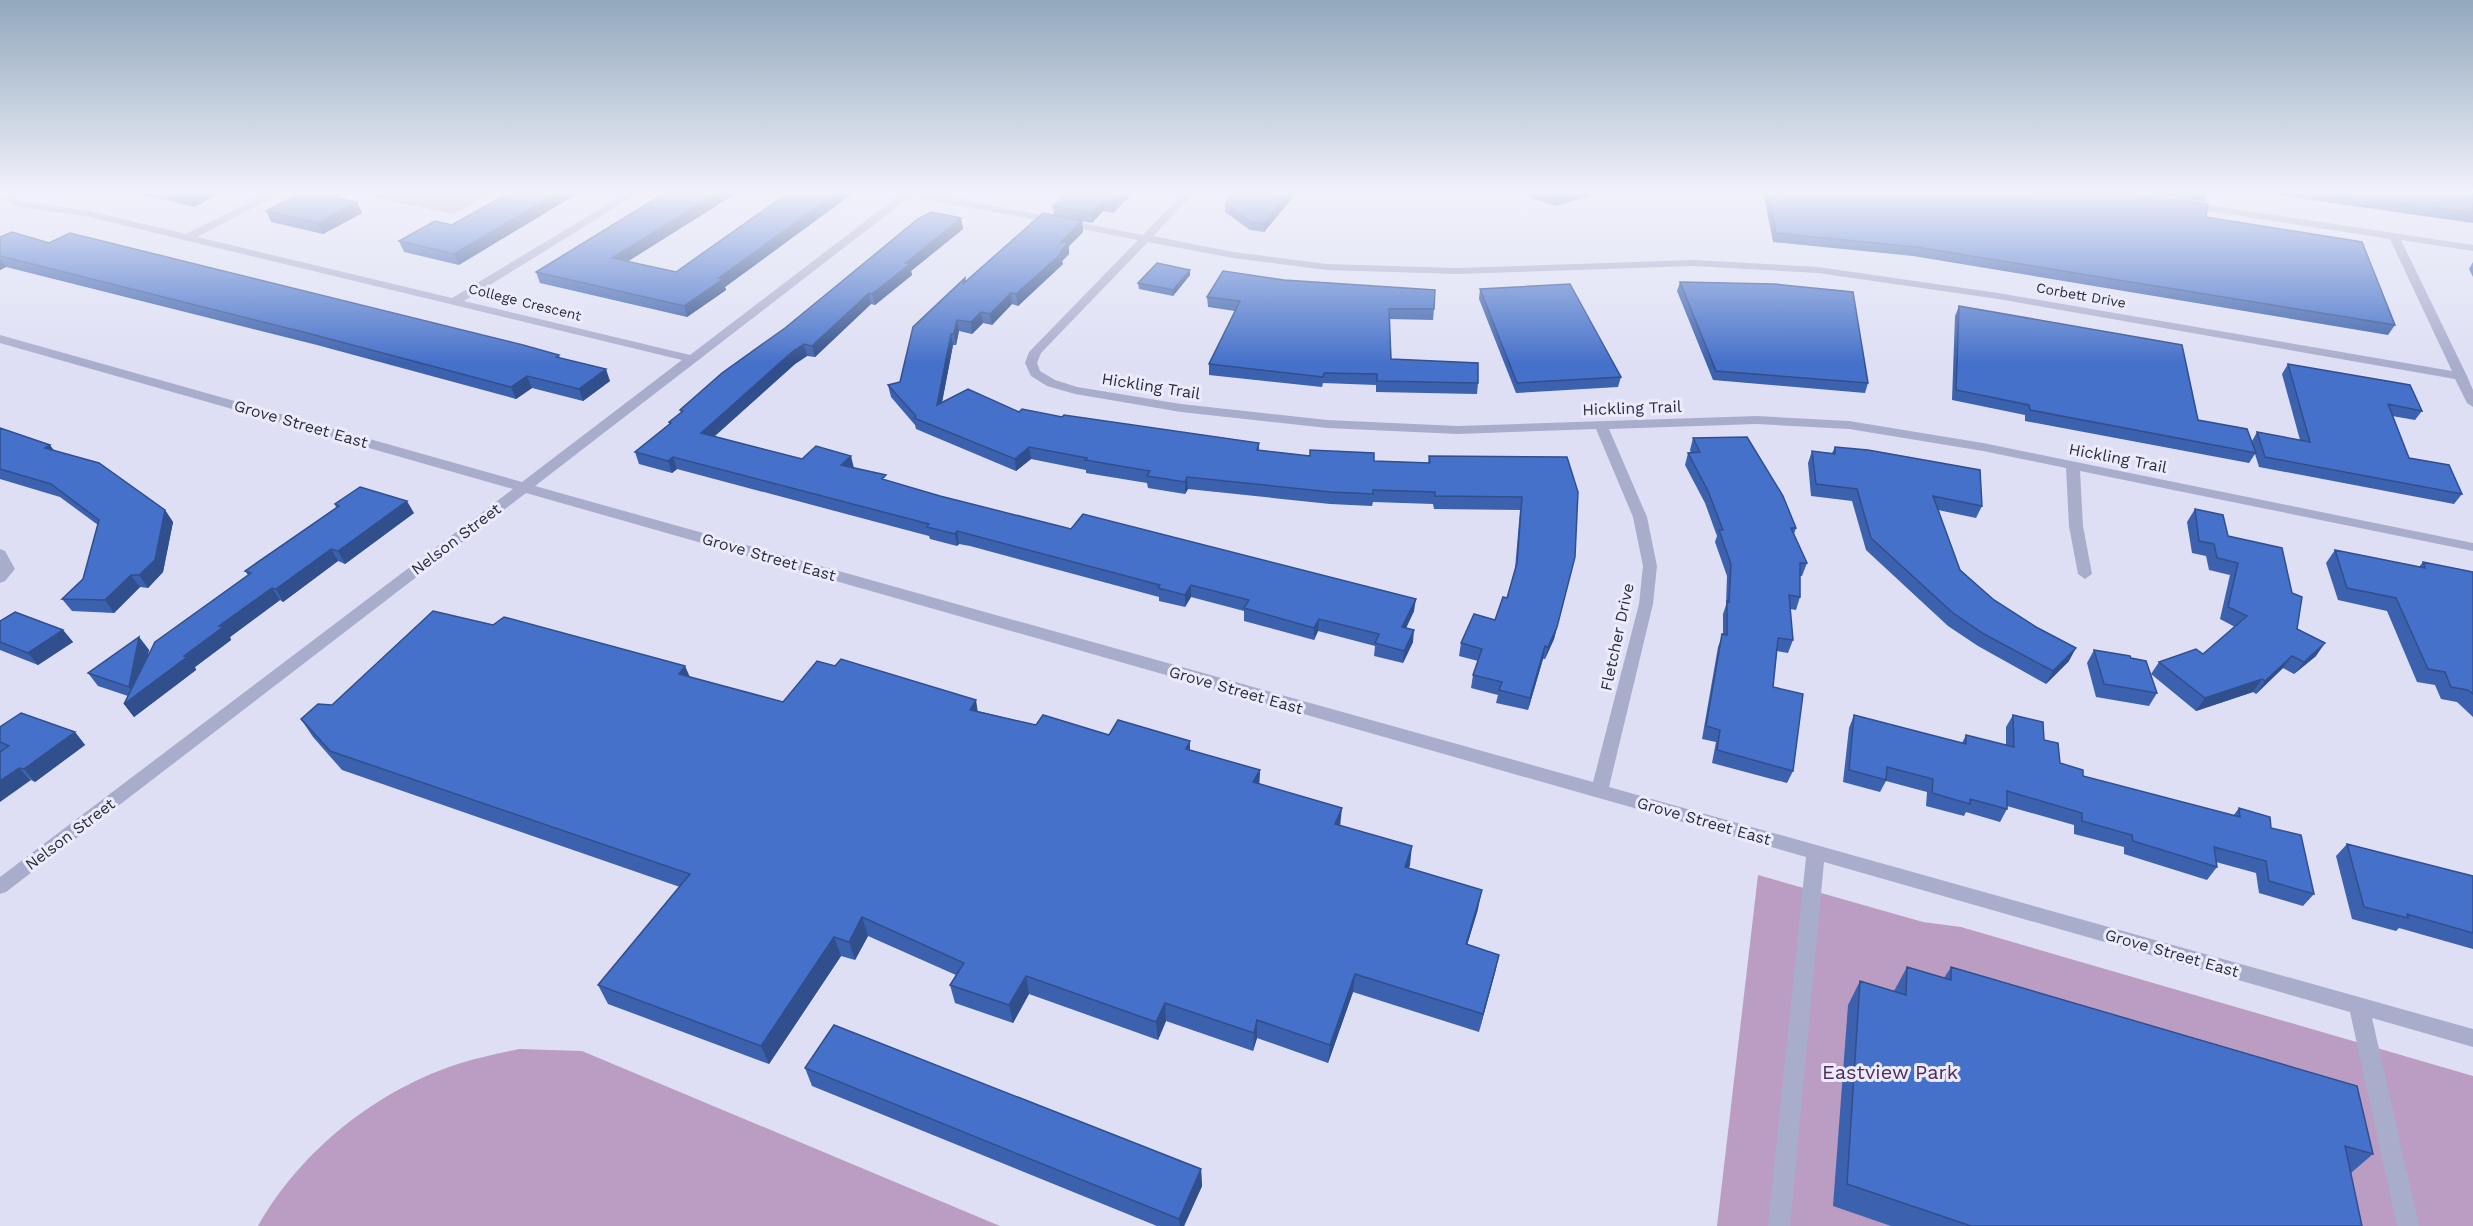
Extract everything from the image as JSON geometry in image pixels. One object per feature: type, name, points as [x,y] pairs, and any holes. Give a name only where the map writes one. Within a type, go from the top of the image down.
[{"type":"street","name":"College Crescent","points":[[236,248],[693,359]]},
{"type":"street","points":[[455,301],[542,248]]},
{"type":"street","name":"Nelson Street","points":[[0,887],[838,248]]},
{"type":"street","name":"Hickling Trail","points":[[1135,248],[1035,352],[1030,363],[1035,373],[1051,383],[1075,390],[1181,408],[1282,420],[1426,430],[1757,420],[1849,425],[1983,447],[2473,547]]},
{"type":"street","name":"Corbett Drive","points":[[1201,248],[1266,260],[1395,270],[1457,271],[1693,263],[1818,270],[1998,296],[2460,376]]},
{"type":"street","points":[[2400,248],[2473,403]]},
{"type":"street","name":"Grove Street East","points":[[0,339],[2473,1038]]},
{"type":"street","name":"Fletcher Drive","points":[[1599,791],[1646,604],[1650,566],[1640,517],[1601,426]]},
{"type":"street","points":[[2073,466],[2076,526],[2085,574]]},
{"type":"street","points":[[0,554],[8,569],[0,578]]},
{"type":"street","points":[[1779,1226],[1816,852]]},
{"type":"street","points":[[2359,1006],[2408,1226]]},
{"type":"green space","name":"Eastview Park","points":[[1758,875],[1923,922],[1961,927],[2473,1076],[2473,1226],[1717,1226]]},
{"type":"green space","points":[[519,1049],[582,1051],[1000,1226],[258,1226],[296,1172],[344,1126],[372,1106],[430,1074],[468,1061]]},
{"type":"building","points":[[0,248],[132,248],[523,345],[559,355],[556,357],[606,369],[579,389],[527,376],[511,387],[0,256]]},
{"type":"building","points":[[430,248],[464,248],[454,254]]},
{"type":"building","points":[[575,248],[628,248],[612,258],[676,272],[710,248],[760,248],[719,278],[723,279],[684,306],[536,272]]},
{"type":"building","points":[[882,248],[924,248],[906,263],[910,264],[872,294],[869,293],[812,346],[804,344],[792,352],[701,433],[802,459],[816,446],[851,456],[841,465],[886,475],[882,479],[940,496],[1071,529],[1083,514],[1416,599],[1402,627],[1414,630],[1404,651],[1375,643],[1379,634],[1319,619],[1314,628],[1244,608],[1249,600],[1191,585],[1185,595],[1158,588],[1160,585],[957,531],[955,534],[927,527],[929,524],[673,457],[668,461],[635,452],[671,423],[669,422],[683,411],[680,410],[722,373],[785,328]]},
{"type":"building","points":[[1003,248],[1063,248],[1060,252],[1062,253],[1016,294],[1011,293],[990,314],[981,312],[971,322],[957,320],[954,333],[951,334],[937,405],[968,389],[1019,412],[1022,409],[1062,417],[1064,415],[1259,443],[1257,450],[1310,456],[1310,450],[1374,453],[1374,461],[1430,463],[1429,456],[1567,457],[1578,492],[1575,557],[1557,627],[1548,647],[1545,646],[1530,698],[1499,690],[1502,682],[1473,675],[1482,649],[1461,643],[1474,614],[1495,620],[1503,597],[1507,598],[1517,563],[1522,497],[1435,496],[1435,492],[1373,490],[1373,494],[1331,492],[1187,477],[1185,482],[1147,476],[1150,471],[1085,460],[1087,458],[1029,447],[1015,459],[914,418],[916,416],[888,385],[900,382],[913,327],[965,278],[964,283]]},
{"type":"building","points":[[1923,248],[2364,248],[2395,325]]},
{"type":"building","points":[[1157,263],[1190,270],[1173,290],[1138,283]]},
{"type":"building","points":[[1223,271],[1284,280],[1435,290],[1434,309],[1389,309],[1391,359],[1478,363],[1478,383],[1377,381],[1377,374],[1324,373],[1323,377],[1209,364],[1240,301],[1207,297]]},
{"type":"building","points":[[1680,282],[1774,284],[1853,292],[1868,383],[1716,371]]},
{"type":"building","points":[[1570,284],[1621,377],[1517,383],[1480,289]]},
{"type":"building","points":[[1959,306],[2182,345],[2198,420],[2247,429],[2256,453],[2030,410],[2029,405],[1956,390]]},
{"type":"building","points":[[2288,364],[2410,385],[2422,411],[2388,404],[2409,458],[2449,465],[2462,494],[2265,457],[2257,432],[2310,442]]},
{"type":"building","points":[[0,428],[50,445],[45,448],[99,463],[165,510],[155,560],[139,575],[131,575],[105,600],[62,599],[83,579],[99,520],[51,484],[0,469]]},
{"type":"building","points":[[1747,437],[1783,496],[1796,528],[1791,528],[1807,563],[1800,563],[1800,597],[1789,595],[1793,640],[1778,638],[1773,687],[1803,694],[1793,771],[1717,750],[1720,730],[1706,726],[1722,634],[1727,635],[1727,601],[1729,602],[1731,564],[1719,530],[1723,530],[1708,491],[1688,453],[1700,452],[1693,438]]},
{"type":"building","points":[[1835,447],[1868,450],[1980,470],[1982,506],[1933,496],[1960,570],[1994,600],[2036,627],[2076,648],[2053,671],[1984,634],[1953,613],[1871,538],[1857,489],[1816,484],[1812,451],[1835,454]]},
{"type":"building","points":[[360,487],[407,501],[338,551],[331,549],[276,589],[272,588],[219,626],[223,627],[124,704],[155,642],[251,573],[245,571],[339,506],[335,504]]},
{"type":"building","points":[[2195,509],[2223,515],[2228,536],[2282,548],[2292,593],[2302,597],[2297,629],[2325,643],[2304,662],[2292,656],[2265,681],[2262,679],[2205,698],[2159,662],[2196,649],[2203,654],[2247,616],[2228,607],[2238,563],[2217,558],[2214,544],[2199,541]]},
{"type":"building","points":[[2335,550],[2425,568],[2423,562],[2473,572],[2473,694],[2468,690],[2451,687],[2445,672],[2428,669],[2396,598],[2347,588]]},
{"type":"building","points":[[433,611],[493,625],[504,617],[685,666],[679,674],[783,702],[817,661],[835,666],[841,659],[976,700],[970,710],[1036,725],[1043,715],[1109,735],[1118,720],[1190,741],[1186,749],[1260,770],[1253,782],[1342,808],[1335,824],[1412,846],[1405,867],[1482,890],[1466,944],[1499,955],[1483,1014],[1355,974],[1330,1045],[1257,1020],[1254,1033],[1165,1003],[1156,1022],[1026,976],[1009,1005],[950,985],[964,963],[862,917],[849,942],[834,937],[761,1046],[598,985],[690,874],[330,751],[301,719],[318,704],[332,705]]},
{"type":"building","points":[[15,612],[63,630],[28,653],[0,642],[0,621]]},
{"type":"building","points":[[139,637],[129,687],[88,673]]},
{"type":"building","points":[[2094,650],[2146,661],[2157,693],[2104,684]]},
{"type":"building","points":[[21,713],[75,732],[24,769],[19,768],[0,781],[0,752],[9,746],[0,742],[0,727]]},
{"type":"building","points":[[1854,715],[1966,744],[1966,735],[2014,747],[2013,715],[2043,722],[2044,740],[2058,743],[2060,763],[2083,770],[2083,776],[2240,817],[2239,808],[2270,817],[2271,828],[2301,835],[2314,894],[2269,881],[2266,861],[2214,847],[2217,867],[2133,841],[2132,835],[2082,821],[2082,813],[2007,791],[2007,809],[1970,799],[1970,804],[1932,793],[1933,779],[1887,767],[1886,780],[1849,770]]},
{"type":"building","points":[[2347,844],[2473,876],[2473,933],[2407,914],[2408,918],[2364,907]]},
{"type":"building","points":[[1907,967],[1951,980],[1951,967],[2357,1086],[2373,1154],[2345,1146],[2362,1226],[1971,1226],[1847,1184],[1860,981],[1906,995]]},
{"type":"building","points":[[834,1025],[1201,1169],[1179,1219],[805,1068]]}]
